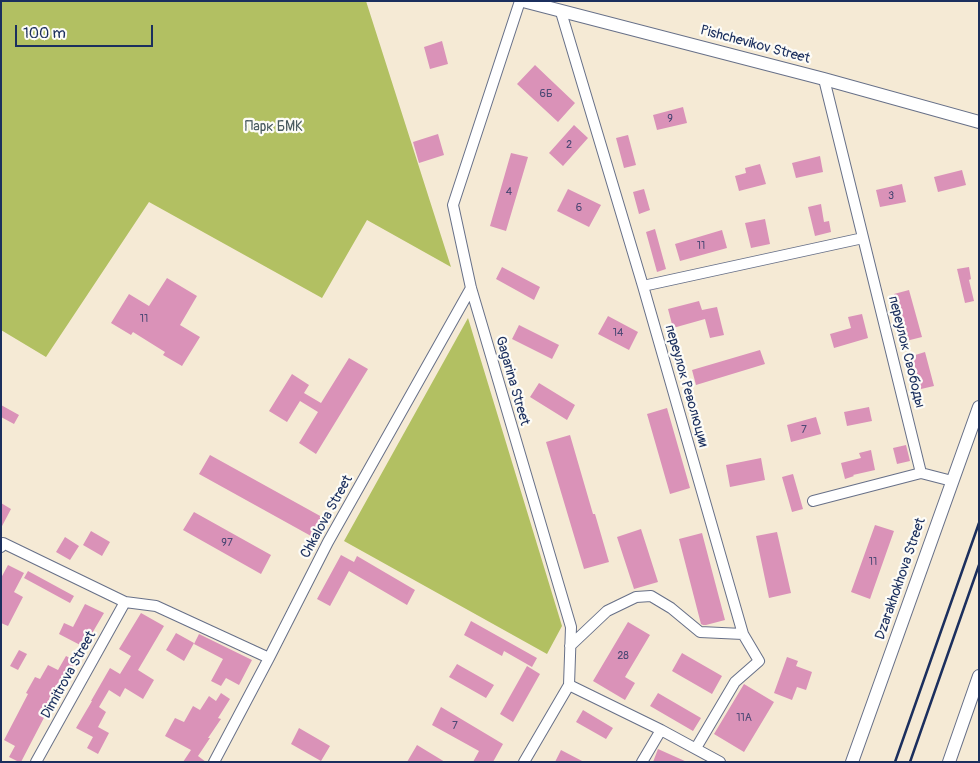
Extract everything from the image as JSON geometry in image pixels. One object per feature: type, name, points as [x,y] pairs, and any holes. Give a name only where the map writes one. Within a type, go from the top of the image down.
[{"type":"street","name":"Gagarina Street","points":[[520,1],[453,205],[471,288],[570,627],[569,685],[524,762]]},
{"type":"street","name":"Pishchevikov Street","points":[[524,1],[824,78],[979,122]]},
{"type":"street","name":"переулок Революции","points":[[561,12],[644,286],[743,634],[759,661],[735,682],[696,748]]},
{"type":"street","name":"переулок Свободы","points":[[824,78],[921,473]]},
{"type":"street","points":[[644,286],[863,238]]},
{"type":"street","name":"Chkalova Street","points":[[214,762],[328,542],[471,288]]},
{"type":"street","name":"Dzarakhokhova Street","points":[[852,762],[979,407]]},
{"type":"street","points":[[813,501],[921,473],[952,481]]},
{"type":"street","points":[[2,545],[125,602],[156,606],[269,658]]},
{"type":"street","points":[[570,646],[607,612],[636,597],[650,596],[671,608],[700,632],[743,634]]},
{"type":"street","name":"Dimitrova Street","points":[[36,762],[125,602]]},
{"type":"street","points":[[949,762],[979,676]]},
{"type":"street","points":[[569,685],[661,730],[720,762]]},
{"type":"street","points":[[642,762],[661,730]]},
{"type":"green space","name":"Парк БМК","points":[[1,1],[366,1],[451,267],[367,220],[322,298],[149,202],[46,357],[1,330]]},
{"type":"green space","points":[[468,318],[562,626],[547,654],[344,541]]},
{"type":"building","points":[[442,41],[448,64],[430,69],[424,47]]},
{"type":"building","points":[[535,65],[575,103],[558,122],[517,84]]},
{"type":"building","points":[[683,107],[687,123],[657,130],[653,115]]},
{"type":"building","points":[[574,125],[588,138],[563,166],[549,153]]},
{"type":"building","points":[[438,134],[444,155],[419,163],[413,142]]},
{"type":"building","points":[[628,135],[636,165],[624,168],[616,138]]},
{"type":"building","points":[[511,153],[528,157],[506,231],[490,226]]},
{"type":"building","points":[[820,156],[823,172],[796,178],[792,163]]},
{"type":"building","points":[[760,164],[766,184],[739,191],[735,176],[746,173],[745,168]]},
{"type":"building","points":[[962,170],[966,185],[938,192],[934,177]]},
{"type":"building","points":[[902,184],[906,202],[880,207],[876,190]]},
{"type":"building","points":[[568,189],[601,205],[589,227],[557,211]]},
{"type":"building","points":[[644,189],[650,210],[639,214],[633,192]]},
{"type":"building","points":[[821,204],[824,222],[829,221],[831,232],[815,236],[808,207]]},
{"type":"building","points":[[765,219],[770,244],[751,248],[745,223]]},
{"type":"building","points":[[655,229],[666,269],[657,272],[646,232]]},
{"type":"building","points":[[722,230],[727,248],[680,261],[675,244]]},
{"type":"building","points":[[502,267],[540,287],[534,300],[496,279]]},
{"type":"building","points":[[969,267],[971,279],[969,280],[974,301],[965,303],[957,269]]},
{"type":"building","points":[[167,278],[197,296],[180,325],[200,337],[182,366],[163,355],[165,352],[133,332],[131,335],[111,323],[129,294],[149,306]]},
{"type":"building","points":[[909,290],[922,337],[906,341],[894,294]]},
{"type":"building","points":[[699,301],[702,310],[717,307],[724,335],[710,338],[705,319],[673,328],[668,309]]},
{"type":"building","points":[[862,314],[868,338],[834,348],[830,334],[851,328],[848,317]]},
{"type":"building","points":[[608,316],[638,332],[629,350],[598,334]]},
{"type":"building","points":[[519,325],[559,345],[552,359],[512,339]]},
{"type":"building","points":[[760,350],[765,364],[696,385],[692,370]]},
{"type":"building","points":[[925,352],[934,386],[921,389],[912,356]]},
{"type":"building","points":[[349,358],[368,369],[316,454],[299,443],[318,412],[300,401],[287,422],[269,411],[292,374],[309,385],[304,393],[321,403]]},
{"type":"building","points":[[539,383],[575,405],[567,420],[530,397]]},
{"type":"building","points":[[1,405],[19,415],[14,424],[1,417]]},
{"type":"building","points":[[869,407],[872,421],[847,426],[844,412]]},
{"type":"building","points":[[667,408],[690,488],[670,494],[647,414]]},
{"type":"building","points":[[816,417],[821,434],[791,442],[787,425]]},
{"type":"building","points":[[570,435],[609,562],[584,569],[546,442]]},
{"type":"building","points":[[906,445],[910,461],[897,464],[893,448]]},
{"type":"building","points":[[871,450],[875,470],[853,475],[845,479],[841,463],[861,458],[859,453]]},
{"type":"building","points":[[210,455],[322,517],[311,536],[199,474]]},
{"type":"building","points":[[761,458],[765,480],[730,487],[726,465]]},
{"type":"building","points":[[793,474],[803,509],[792,512],[782,477]]},
{"type":"building","points":[[1,503],[11,509],[1,528]]},
{"type":"building","points":[[194,512],[271,555],[261,574],[183,530]]},
{"type":"building","points":[[875,525],[894,531],[870,599],[851,592]]},
{"type":"building","points":[[641,529],[658,582],[634,589],[617,537]]},
{"type":"building","points":[[91,531],[110,542],[102,556],[83,545]]},
{"type":"building","points":[[777,532],[791,593],[769,598],[756,536]]},
{"type":"building","points":[[702,533],[725,620],[706,625],[701,624],[679,539]]},
{"type":"building","points":[[65,537],[79,546],[70,560],[56,552]]},
{"type":"building","points":[[341,555],[354,562],[357,556],[415,590],[407,605],[349,571],[330,606],[317,599]]},
{"type":"building","points":[[8,565],[24,573],[14,592],[23,597],[8,626],[1,623],[1,578]]},
{"type":"building","points":[[28,571],[74,596],[70,603],[24,578]]},
{"type":"building","points":[[85,604],[104,613],[84,647],[59,634],[64,623],[73,627]]},
{"type":"building","points":[[141,613],[164,626],[138,670],[154,680],[143,699],[125,688],[120,697],[109,690],[99,707],[106,712],[98,727],[109,733],[98,754],[87,748],[93,737],[76,728],[110,668],[120,674],[131,656],[119,649]]},
{"type":"building","points":[[471,621],[537,658],[532,667],[504,651],[502,656],[464,635]]},
{"type":"building","points":[[628,622],[650,635],[625,677],[635,683],[625,700],[593,681]]},
{"type":"building","points":[[176,633],[194,643],[184,661],[166,650]]},
{"type":"building","points":[[199,634],[252,660],[239,685],[226,678],[221,686],[211,681],[223,659],[194,644]]},
{"type":"building","points":[[19,650],[27,654],[18,670],[10,666]]},
{"type":"building","points":[[682,653],[722,676],[712,694],[672,671]]},
{"type":"building","points":[[66,656],[76,661],[61,685],[21,762],[9,757],[15,746],[4,740],[35,677],[40,679],[48,665],[58,670]]},
{"type":"building","points":[[787,657],[798,661],[796,666],[812,672],[806,690],[797,687],[792,700],[774,693]]},
{"type":"building","points":[[457,664],[494,685],[486,698],[449,677]]},
{"type":"building","points":[[527,666],[540,674],[513,722],[500,714]]},
{"type":"building","points":[[744,684],[774,702],[744,752],[714,734]]},
{"type":"building","points":[[221,693],[230,699],[218,718],[221,719],[198,756],[206,762],[183,762],[191,750],[165,736],[175,718],[184,722],[193,706],[200,710],[209,696],[216,701]]},
{"type":"building","points":[[658,693],[701,718],[693,731],[650,706]]},
{"type":"building","points":[[441,707],[503,744],[493,762],[473,762],[479,751],[432,725]]},
{"type":"building","points":[[583,710],[613,728],[606,739],[576,722]]},
{"type":"building","points":[[299,728],[330,746],[321,761],[291,744]]},
{"type":"building","points":[[417,745],[445,762],[407,762]]},
{"type":"building","points":[[658,749],[687,762],[653,762]]},
{"type":"building","points":[[561,750],[584,762],[555,762]]},
{"type":"railway","points":[[895,762],[979,523]]},
{"type":"railway","points":[[910,762],[979,565]]}]
